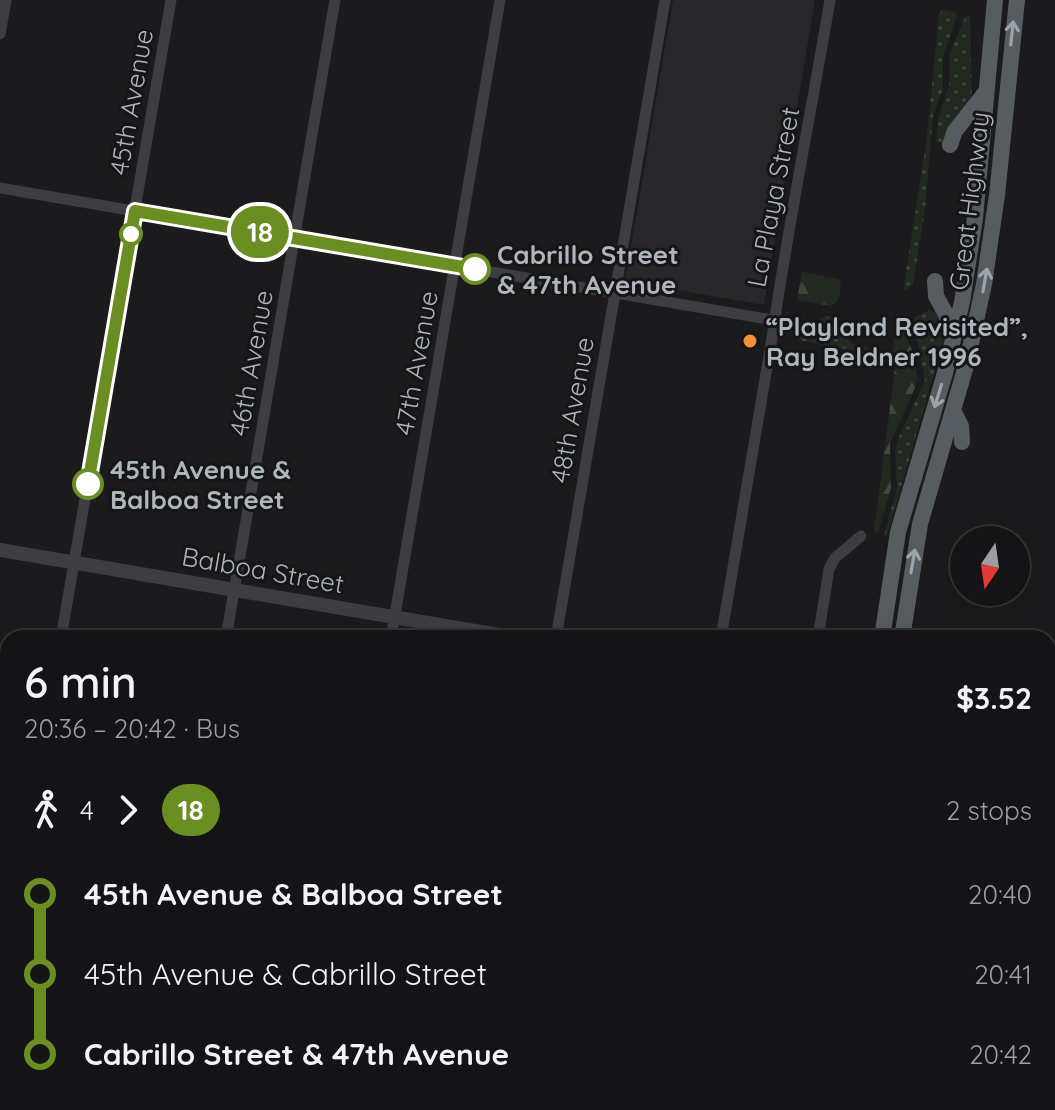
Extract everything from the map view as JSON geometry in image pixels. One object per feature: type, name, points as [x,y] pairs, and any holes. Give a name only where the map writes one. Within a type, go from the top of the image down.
[{"type":"main road","name":"Great Highway","points":[[883,630],[898,532],[955,331],[973,231],[995,0]]},
{"type":"main road","name":"Great Highway","points":[[903,630],[917,537],[973,337],[991,245],[1017,0]]},
{"type":"main road","points":[[950,145],[955,131],[986,91]]},
{"type":"main road","points":[[935,281],[936,296],[955,331]]},
{"type":"main road","points":[[953,410],[961,426],[962,442]]},
{"type":"street","points":[[0,34],[6,0]]},
{"type":"street","name":"45th Avenue","points":[[62,630],[171,0]]},
{"type":"street","name":"46th Avenue","points":[[227,630],[335,0]]},
{"type":"street","name":"47th Avenue","points":[[392,630],[500,0]]},
{"type":"street","name":"48th Avenue","points":[[557,630],[665,0]]},
{"type":"street","name":"La Playa Street","points":[[722,630],[830,0]]},
{"type":"street","points":[[0,188],[773,320]]},
{"type":"street","points":[[819,630],[829,569],[835,558],[861,536]]},
{"type":"street","name":"Balboa Street","points":[[0,550],[470,630]]},
{"type":"shaded area","points":[[673,0],[815,0],[764,305],[625,281]]},
{"type":"green space","points":[[942,9],[957,16],[943,57],[943,89],[933,116],[925,209],[913,285],[903,291],[926,144]]},
{"type":"green space","points":[[966,15],[970,16],[972,100],[946,144],[936,142],[938,120],[949,85],[950,53]]},
{"type":"green space","points":[[802,272],[839,279],[838,301],[831,306],[797,300]]},
{"type":"green space","points":[[929,310],[938,313],[946,332],[887,536],[884,535],[897,487],[895,451],[925,380],[915,317]]},
{"type":"green space","points":[[825,316],[835,318],[852,344],[871,348],[876,355],[798,340],[797,336]]},
{"type":"green space","points":[[903,331],[914,354],[917,376],[915,388],[890,444],[891,488],[878,533],[874,531],[895,368],[891,361],[895,335]]},
{"type":"bus line","name":"18","points":[[88,484],[135,211],[475,269]]},
{"type":"place","name":"Cabrillo Street & 47th Avenue","points":[[475,269]]},
{"type":"place","name":"“Playland Revisited”, Ray Beldner 1996","points":[[750,341]]},
{"type":"place","name":"45th Avenue & Balboa Street","points":[[88,484]]}]
